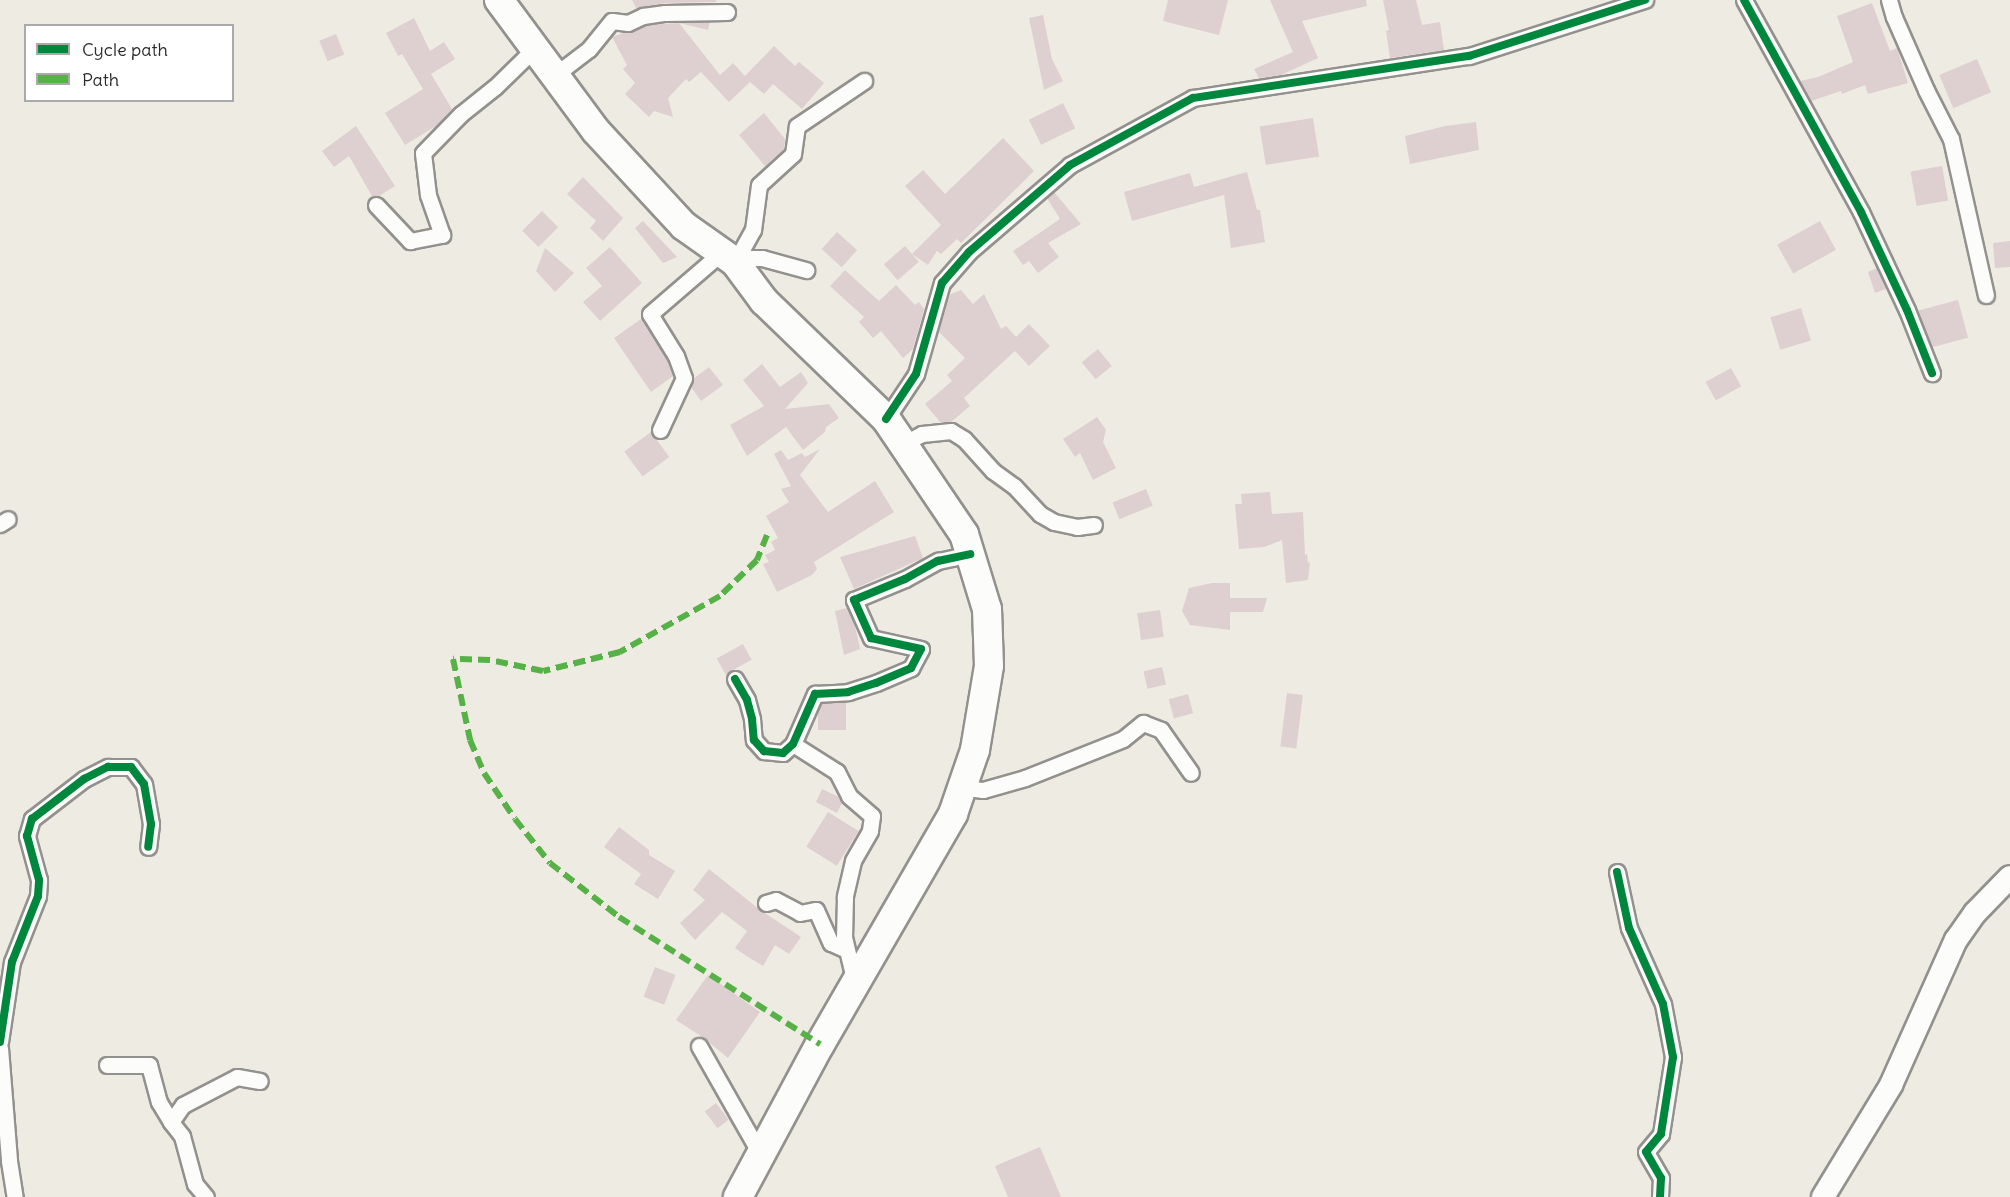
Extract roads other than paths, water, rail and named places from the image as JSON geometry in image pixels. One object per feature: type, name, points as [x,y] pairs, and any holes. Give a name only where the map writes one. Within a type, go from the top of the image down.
[{"type":"highway","points":[[499,0],[596,131],[684,226],[729,257],[764,301],[886,419],[964,534],[987,609],[989,666],[975,750],[953,814],[855,983],[738,1197]]},
{"type":"main road","points":[[1823,1197],[1891,1085],[1956,940],[1975,913],[2010,877]]},
{"type":"street","points":[[886,419],[916,374],[942,284],[969,252],[1070,165],[1193,98],[1469,56],[1645,0]]},
{"type":"street","points":[[1744,0],[1861,213],[1907,310],[1932,373]]},
{"type":"street","points":[[1889,0],[1922,80],[1951,140],[1986,295]]},
{"type":"street","points":[[555,75],[589,49],[612,21],[628,22],[643,16],[665,13],[727,12]]},
{"type":"street","points":[[376,205],[410,241],[442,235],[428,195],[423,153],[461,114],[495,87],[535,48]]},
{"type":"street","points":[[660,430],[684,378],[676,356],[650,314],[729,257],[753,230],[759,185],[793,154],[797,126],[864,81]]},
{"type":"street","points":[[729,257],[762,258],[806,270]]},
{"type":"street","points":[[903,444],[922,434],[951,431],[964,439],[993,471],[1014,486],[1040,513],[1054,522],[1077,527],[1094,525]]},
{"type":"street","points":[[735,679],[747,700],[754,740],[764,751],[783,753],[793,744],[815,694],[848,692],[876,683],[911,668],[921,649],[872,638],[854,600],[905,579],[938,561],[970,554]]},
{"type":"street","points":[[961,787],[983,790],[1025,778],[1123,739],[1143,723],[1161,730],[1191,773]]},
{"type":"street","points":[[793,744],[837,772],[849,796],[872,816],[870,831],[853,861],[845,897],[844,937],[855,983]]},
{"type":"street","points":[[0,1042],[12,962],[38,897],[39,880],[27,836],[32,819],[84,779],[108,767],[131,767],[144,784],[151,824],[148,847]]},
{"type":"street","points":[[1617,872],[1629,928],[1663,1004],[1673,1057],[1661,1134],[1646,1152],[1661,1178],[1660,1197]]},
{"type":"street","points":[[766,903],[776,900],[800,913],[816,910],[831,943],[847,950]]},
{"type":"street","points":[[699,1046],[761,1155]]},
{"type":"street","points":[[0,1048],[9,1161],[15,1197]]},
{"type":"street","points":[[108,1065],[149,1065],[159,1102],[182,1136],[195,1184],[206,1197]]},
{"type":"street","points":[[171,1122],[183,1105],[237,1077],[260,1081]]}]
